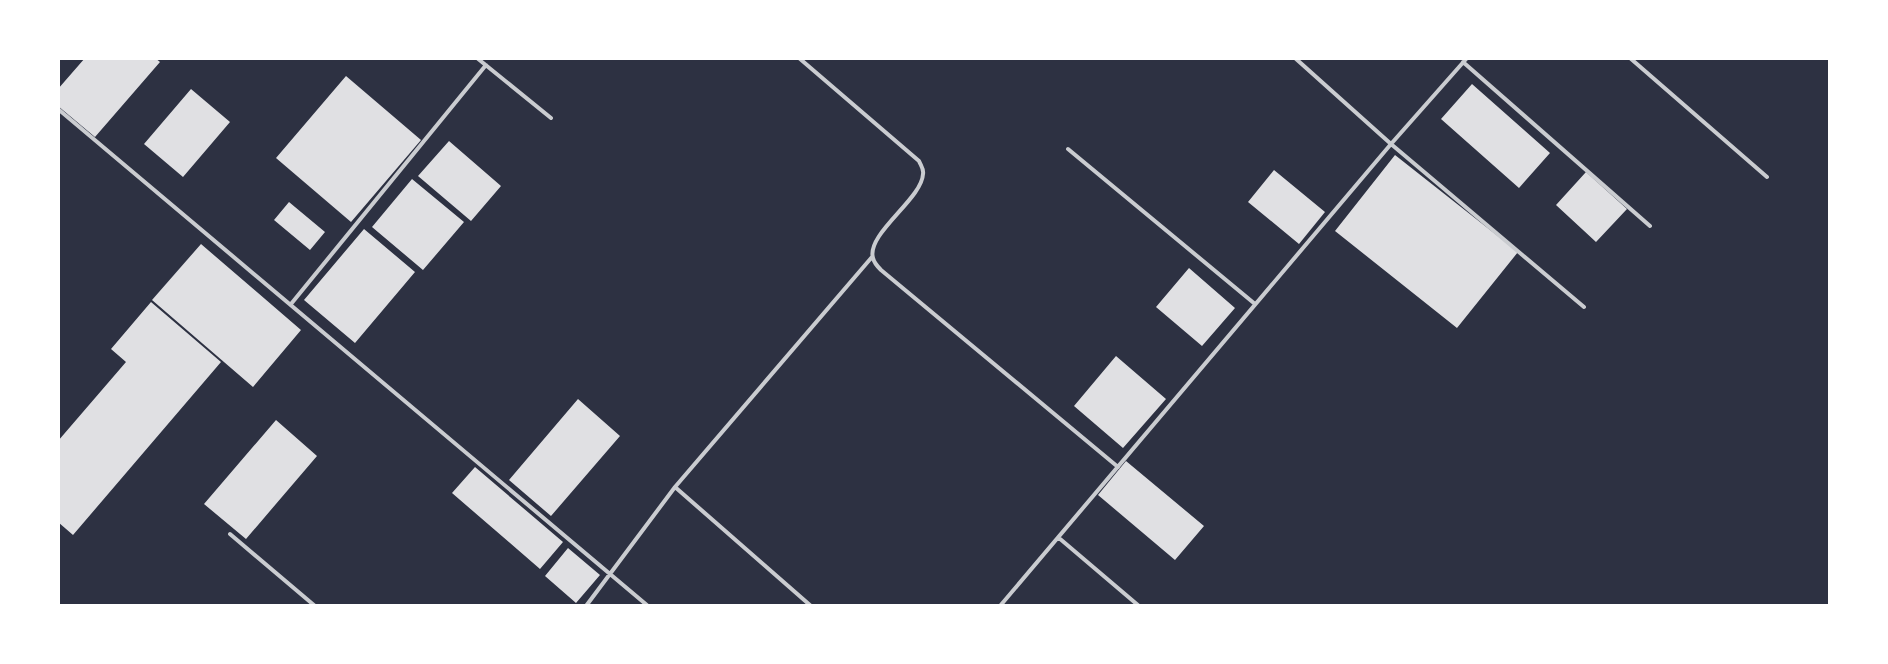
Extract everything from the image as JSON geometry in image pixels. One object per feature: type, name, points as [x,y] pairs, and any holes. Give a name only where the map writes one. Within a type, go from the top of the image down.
[{"type":"lane","points":[[477,58],[551,118]]},
{"type":"lane","points":[[586,606],[675,487],[872,257],[876,241],[921,183],[923,170],[919,161],[799,58]]},
{"type":"lane","points":[[1295,58],[1391,144],[1584,307]]},
{"type":"lane","points":[[1630,58],[1767,177]]},
{"type":"lane","points":[[1000,606],[1391,144],[1465,61],[1650,226]]},
{"type":"lane","points":[[291,304],[486,66]]},
{"type":"lane","points":[[58,109],[648,606]]},
{"type":"lane","points":[[1068,149],[1256,303]]},
{"type":"lane","points":[[872,257],[881,270],[1118,467]]},
{"type":"lane","points":[[675,487],[811,606]]},
{"type":"lane","points":[[230,534],[315,606]]},
{"type":"lane","points":[[1059,538],[1139,606]]},
{"type":"building","points":[[85,58],[155,58],[160,62],[95,137],[58,106],[58,89]]},
{"type":"building","points":[[346,76],[421,140],[351,222],[276,158]]},
{"type":"building","points":[[1472,84],[1550,153],[1519,188],[1441,119]]},
{"type":"building","points":[[191,89],[230,122],[183,177],[144,144]]},
{"type":"building","points":[[449,141],[501,186],[471,221],[418,176]]},
{"type":"building","points":[[1395,155],[1518,252],[1457,328],[1335,231]]},
{"type":"building","points":[[1274,170],[1325,212],[1299,244],[1248,202]]},
{"type":"building","points":[[1586,172],[1627,209],[1596,242],[1556,205]]},
{"type":"building","points":[[412,179],[464,222],[423,270],[372,227]]},
{"type":"building","points":[[289,202],[325,232],[310,250],[274,220]]},
{"type":"building","points":[[364,229],[415,272],[355,343],[304,300]]},
{"type":"building","points":[[201,244],[301,330],[253,387],[152,300]]},
{"type":"building","points":[[1189,268],[1235,308],[1202,346],[1156,307]]},
{"type":"building","points":[[151,302],[221,362],[73,535],[58,522],[58,441],[126,362],[111,349]]},
{"type":"building","points":[[1116,356],[1166,399],[1123,448],[1074,406]]},
{"type":"building","points":[[578,399],[620,436],[551,516],[509,480]]},
{"type":"building","points":[[276,420],[317,456],[246,539],[204,504]]},
{"type":"building","points":[[1126,461],[1204,526],[1175,560],[1098,495]]},
{"type":"building","points":[[475,467],[563,542],[540,569],[452,493]]},
{"type":"building","points":[[568,548],[600,575],[576,603],[545,576]]}]
